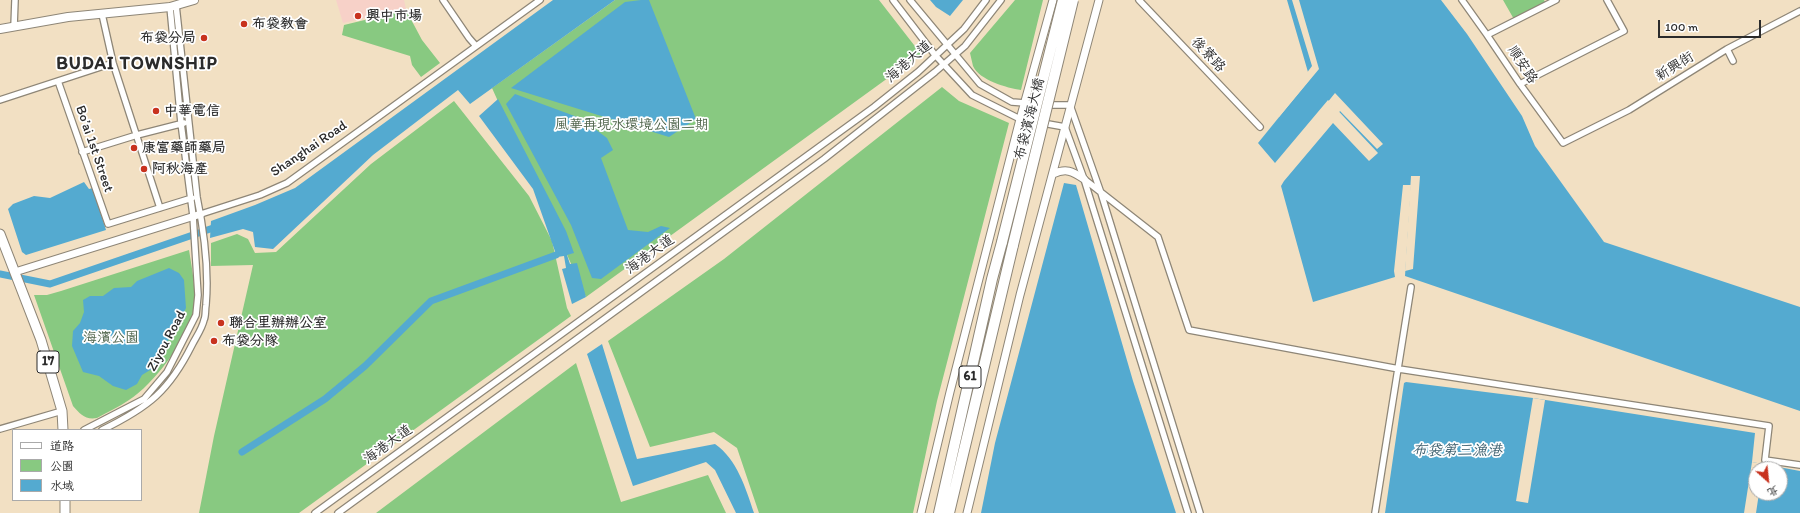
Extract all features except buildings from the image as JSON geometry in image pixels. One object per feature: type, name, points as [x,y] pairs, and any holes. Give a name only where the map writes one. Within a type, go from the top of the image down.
[{"type":"highway","name":"布袋濱海大橋","points":[[939,513],[1002,242],[1063,0]]},
{"type":"highway","name":"布袋濱海大橋","points":[[949,513],[1073,0]]},
{"type":"main road","points":[[0,29],[68,17],[173,6],[194,0]]},
{"type":"main road","name":"17","points":[[0,234],[41,340],[62,411],[63,429]]},
{"type":"main road","points":[[65,501],[65,513]]},
{"type":"street","points":[[14,27],[15,0]]},
{"type":"street","points":[[443,0],[468,38],[476,46]]},
{"type":"street","name":"Shanghai Road","points":[[15,272],[260,195],[287,183],[540,0]]},
{"type":"street","points":[[893,0],[935,55],[972,95],[1020,119],[1065,127]]},
{"type":"street","points":[[910,0],[980,84],[1012,102],[1024,104],[1070,105]]},
{"type":"street","name":"海港大道","points":[[315,513],[874,107],[918,72],[964,29],[986,0]]},
{"type":"street","name":"海港大道","points":[[338,513],[824,159],[944,65],[965,46],[1001,0]]},
{"type":"street","points":[[921,513],[954,376],[1020,119],[1052,3],[1056,0]]},
{"type":"street","points":[[966,513],[1020,295],[1099,0]]},
{"type":"street","name":"後寮路","points":[[1139,0],[1260,127]]},
{"type":"street","name":"順安路","points":[[1462,0],[1563,143]]},
{"type":"street","points":[[1488,35],[1546,2],[1556,0]]},
{"type":"street","points":[[1520,84],[1624,31],[1608,0]]},
{"type":"street","points":[[173,6],[197,197],[201,214]]},
{"type":"street","points":[[173,6],[181,123],[193,216]]},
{"type":"street","name":"新興街","points":[[1563,143],[1629,110],[1727,49],[1800,11]]},
{"type":"street","points":[[102,14],[113,64],[137,135],[164,207],[197,197]]},
{"type":"street","points":[[1727,49],[1733,61]]},
{"type":"street","points":[[0,100],[113,64]]},
{"type":"street","name":"Bo’ai 1st Street","points":[[58,81],[108,224],[164,207]]},
{"type":"street","points":[[1070,105],[1101,193],[1200,513]]},
{"type":"street","points":[[82,152],[137,135],[188,122]]},
{"type":"street","points":[[1065,127],[1084,179],[1188,513]]},
{"type":"street","points":[[1053,174],[1062,170],[1071,170],[1158,237],[1189,330],[1399,369],[1769,426],[1765,460],[1800,464]]},
{"type":"street","name":"Ziyou Road","points":[[104,429],[122,420],[152,401],[172,380],[204,320],[207,290],[201,214]]},
{"type":"street","name":"Ziyou Road","points":[[86,429],[144,399],[167,372],[196,314],[198,295],[193,216]]},
{"type":"street","points":[[1375,513],[1411,287]]},
{"type":"street","points":[[0,429],[62,411]]},
{"type":"shaded area","name":"興中市場","points":[[336,0],[404,0],[406,9],[343,23]]},
{"type":"green space","name":"風華再現水環境公園二期","points":[[615,0],[879,0],[921,54],[586,297],[492,88]]},
{"type":"green space","points":[[1015,0],[1043,0],[1021,90],[1001,85],[981,75],[973,66],[970,53]]},
{"type":"green space","points":[[1503,0],[1544,0],[1547,5],[1515,21]]},
{"type":"green space","points":[[406,10],[422,40],[440,63],[421,77],[412,65],[410,56],[342,35],[344,25]]},
{"type":"green space","points":[[942,87],[959,101],[1009,123],[937,401],[913,513],[759,513],[737,448],[714,432],[650,447],[608,341],[724,259]]},
{"type":"green space","points":[[454,101],[529,196],[552,241],[567,308],[571,316],[299,513],[199,513],[214,436],[253,265],[211,266],[211,243],[237,234],[248,239],[255,253],[276,252],[371,164]]},
{"type":"green space","name":"海濱公園","points":[[189,250],[194,281],[194,304],[193,312],[184,336],[168,361],[149,384],[139,393],[97,418],[83,416],[73,406],[34,295],[47,295],[61,291]]},
{"type":"green space","points":[[576,363],[621,502],[708,475],[726,513],[376,513]]},
{"type":"water","points":[[553,0],[615,0],[470,104],[458,90],[373,155],[273,249],[255,247],[253,232],[243,229],[210,238],[211,221],[295,188]]},
{"type":"water","points":[[649,0],[696,119],[669,137],[511,88],[625,2]]},
{"type":"water","points":[[930,0],[963,0],[950,16],[936,7]]},
{"type":"water","points":[[1287,0],[1441,0],[1467,34],[1522,116],[1535,146],[1604,242],[1800,307],[1800,411],[1405,276],[1411,185],[1403,185],[1394,271],[1395,277],[1313,302],[1281,186],[1333,123],[1369,161],[1378,153],[1328,100],[1275,163],[1258,143],[1310,79]]},
{"type":"water","points":[[515,94],[580,118],[607,138],[613,150],[601,158],[628,230],[648,232],[661,226],[670,228],[601,279],[592,278],[571,225],[506,104]]},
{"type":"water","points":[[498,99],[566,231],[574,253],[567,255],[570,264],[577,263],[586,297],[572,304],[562,269],[566,268],[564,256],[557,257],[533,189],[479,116]]},
{"type":"water","points":[[84,182],[89,189],[93,188],[106,230],[26,255],[22,252],[8,209],[13,204],[34,196],[50,198]]},
{"type":"water","points":[[1064,183],[1076,185],[1133,381],[1176,513],[981,513],[995,443]]},
{"type":"water","points":[[169,268],[179,273],[184,280],[186,308],[173,334],[166,343],[155,367],[142,375],[137,384],[126,390],[113,386],[99,376],[83,372],[72,346],[73,331],[80,323],[84,312],[83,300],[90,296],[103,296],[114,288],[131,287],[137,281]]},
{"type":"water","points":[[602,344],[637,459],[715,444],[723,450],[735,466],[740,475],[754,513],[736,513],[715,470],[706,462],[633,486],[587,354]]},
{"type":"water","name":"布袋第三漁港","points":[[1406,382],[1533,398],[1755,433],[1752,461],[1748,461],[1748,501],[1788,501],[1788,469],[1800,471],[1800,513],[1385,513],[1404,383]]},
{"type":"pier","points":[[1292,0],[1299,0],[1319,69],[1279,117],[1277,116],[1307,79],[1306,74],[1312,66]]},
{"type":"pier","points":[[1335,93],[1383,144],[1377,149],[1340,111],[1338,114],[1328,103],[1286,154]]},
{"type":"pier","points":[[1411,176],[1420,176],[1413,269],[1405,271]]},
{"type":"pier","points":[[1533,398],[1545,400],[1528,503],[1516,501]]},
{"type":"pier","points":[[1748,488],[1748,501],[1758,501],[1756,513],[1744,513]]},
{"type":"waterway","points":[[0,274],[50,284],[219,226]]},
{"type":"waterway","points":[[242,452],[325,399],[365,366],[431,301],[556,255]]},
{"type":"place","name":"興中市場","points":[[358,16]]},
{"type":"place","name":"布袋教會","points":[[244,24]]},
{"type":"place","name":"布袋分局","points":[[204,38]]},
{"type":"place","name":"中華電信","points":[[156,111]]},
{"type":"place","name":"康富藥師藥局","points":[[134,148]]},
{"type":"place","name":"阿秋海產","points":[[144,169]]},
{"type":"place","name":"聯合里辦辦公室","points":[[221,323]]},
{"type":"place","name":"布袋分隊","points":[[214,341]]},
{"type":"district","name":"BUDAI TOWNSHIP","points":[[137,64]]}]
